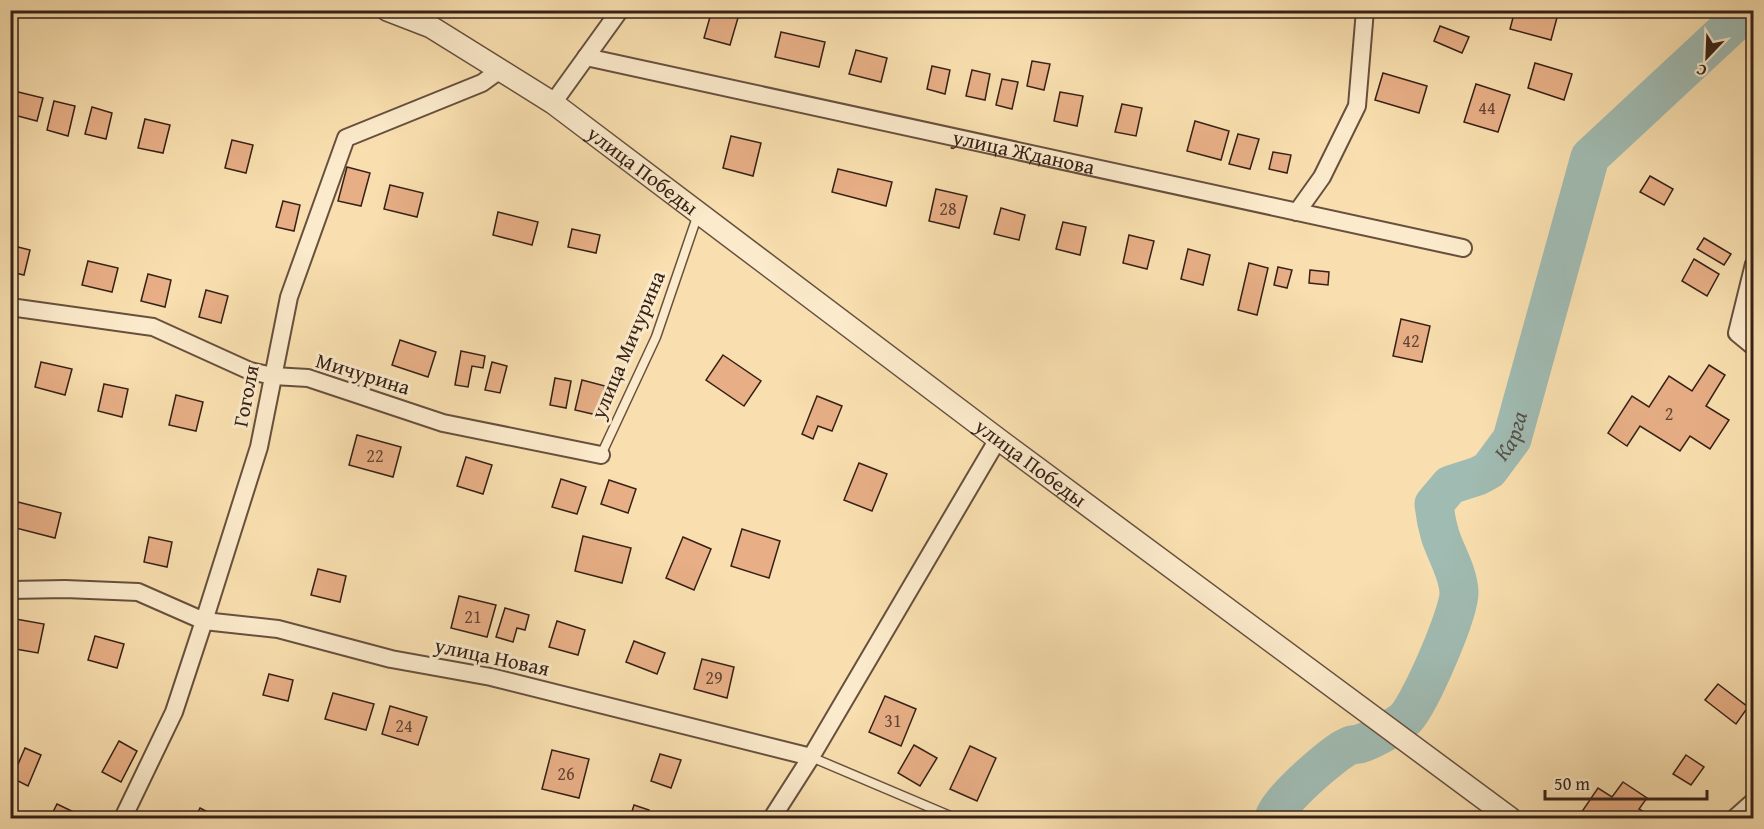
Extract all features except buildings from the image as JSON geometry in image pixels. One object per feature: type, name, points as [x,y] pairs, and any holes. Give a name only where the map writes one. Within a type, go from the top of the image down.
[{"type":"street","points":[[387,10],[431,27],[553,103],[620,10]]},
{"type":"street","points":[[1297,212],[1322,177],[1358,106],[1365,10]]},
{"type":"street","name":"улица Жданова","points":[[586,57],[1463,248]]},
{"type":"street","name":"Гоголя","points":[[123,819],[174,712],[204,621],[259,447],[288,297],[346,138],[482,83],[500,70]]},
{"type":"street","name":"улица Победы","points":[[553,103],[998,439],[1510,819]]},
{"type":"street","points":[[1754,264],[1737,333],[1754,347]]},
{"type":"street","name":"Мичурина","points":[[10,307],[153,327],[250,371],[273,376],[308,378],[443,423],[601,455]]},
{"type":"street","points":[[772,819],[811,757],[998,439]]},
{"type":"street","name":"улица Новая","points":[[10,590],[65,589],[138,592],[204,621],[278,629],[392,659],[491,677],[811,757]]},
{"type":"street","points":[[1735,819],[1754,801]]},
{"type":"lane","name":"улица Мичурина","points":[[601,455],[656,337],[698,214]]},
{"type":"lane","name":"улица Новая","points":[[811,757],[955,819]]},
{"type":"waterway","name":"Карга","points":[[1274,818],[1294,791],[1331,758],[1349,746],[1360,744],[1392,728],[1406,718],[1412,709],[1429,677],[1458,603],[1458,585],[1442,542],[1434,504],[1450,485],[1489,470],[1512,439],[1590,157],[1748,10]]}]
